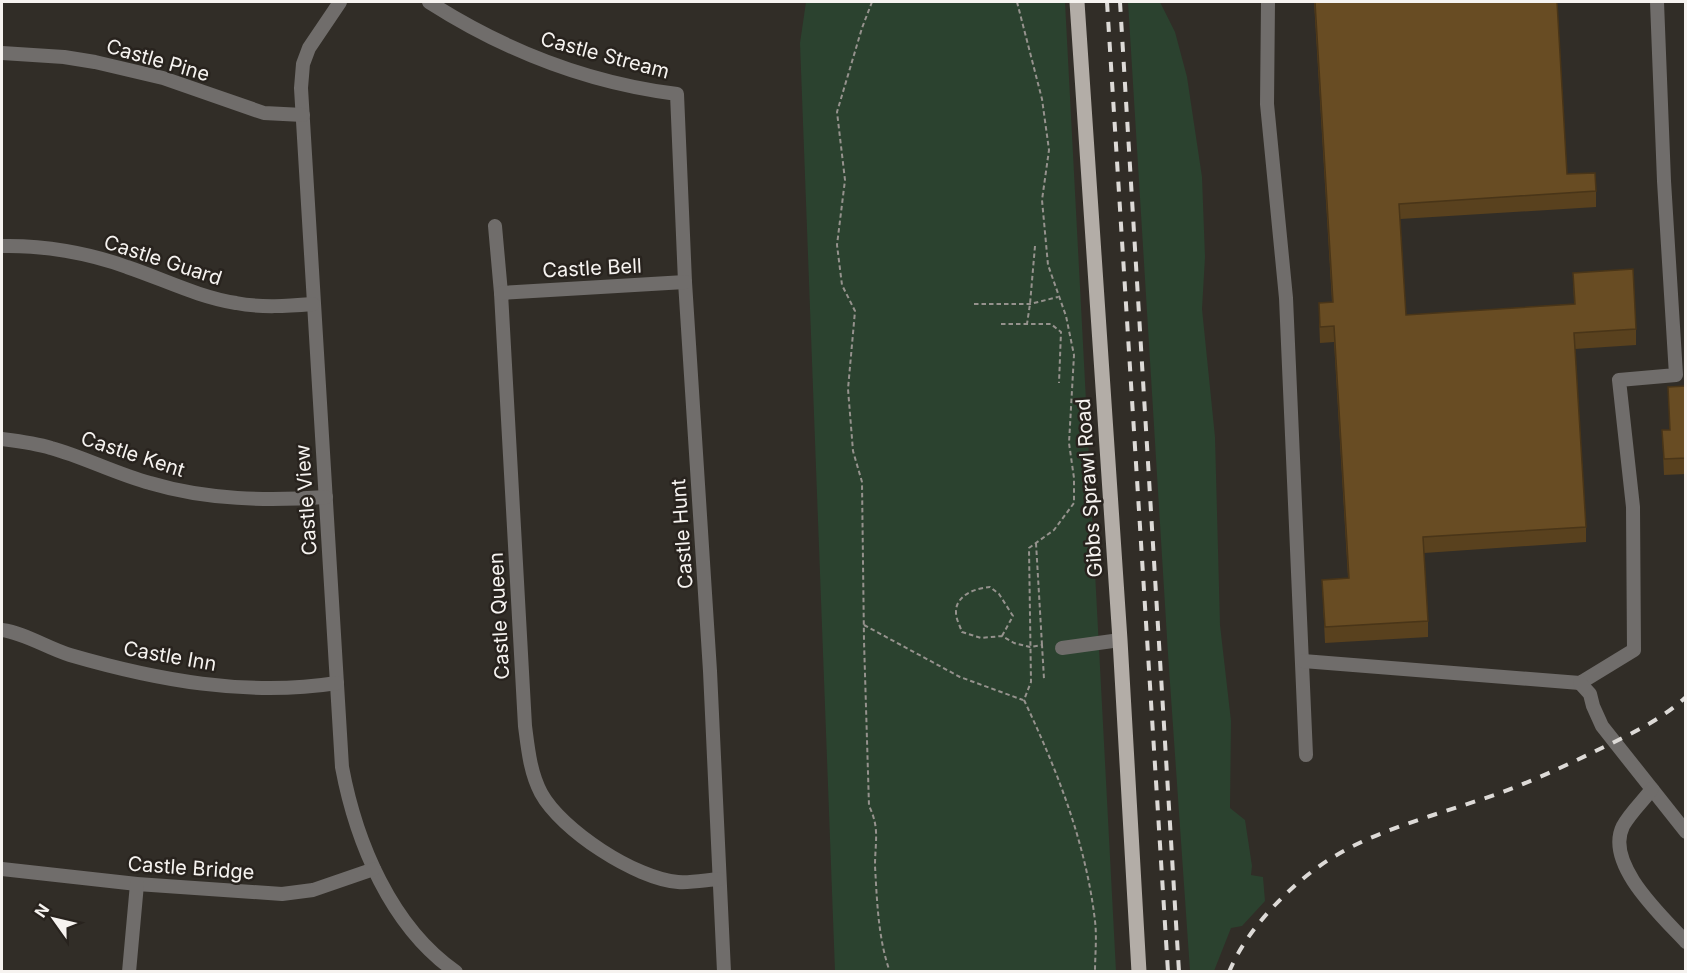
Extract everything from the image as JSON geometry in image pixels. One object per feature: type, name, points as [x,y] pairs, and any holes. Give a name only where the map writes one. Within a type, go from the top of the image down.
[{"type":"main road","name":"Gibbs Sprawl Road","points":[[1077,2],[1120,640],[1139,972]]},
{"type":"street","name":"Castle View","points":[[340,2],[313,41],[303,64],[301,88],[342,767],[359,835],[391,900],[429,948],[456,972]]},
{"type":"street","name":"Castle Stream","points":[[429,2],[535,58],[644,90],[677,94]]},
{"type":"street","points":[[1268,2],[1267,104],[1286,298],[1306,755]]},
{"type":"street","points":[[1303,661],[1580,683],[1634,650],[1633,507],[1618,380],[1676,375],[1664,181],[1657,2]]},
{"type":"street","name":"Castle Pine","points":[[2,53],[64,57],[95,62],[163,78],[264,113],[303,115]]},
{"type":"street","name":"Castle Hunt","points":[[677,94],[685,282],[710,671],[724,972]]},
{"type":"street","name":"Castle Queen","points":[[495,226],[501,293],[525,726],[531,769],[541,794],[557,814],[578,833],[610,856],[653,877],[678,882],[719,879]]},
{"type":"street","name":"Castle Guard","points":[[2,246],[36,248],[89,256],[125,266],[209,297],[236,303],[288,306],[313,304]]},
{"type":"street","name":"Castle Bell","points":[[501,293],[685,282]]},
{"type":"street","name":"Castle Kent","points":[[2,440],[50,448],[150,483],[198,494],[286,500],[326,498]]},
{"type":"street","name":"Castle Inn","points":[[2,630],[67,654],[167,679],[245,688],[308,687],[336,683]]},
{"type":"street","points":[[1062,648],[1120,640]]},
{"type":"street","points":[[1580,683],[1590,694],[1602,726],[1686,832]]},
{"type":"street","points":[[1652,789],[1623,827],[1620,855],[1627,872],[1639,890],[1686,942]]},
{"type":"street","name":"Castle Bridge","points":[[2,869],[137,884],[282,894],[313,890],[374,869]]},
{"type":"street","points":[[129,972],[137,884]]},
{"type":"path","points":[[873,2],[862,28],[837,112],[845,180],[837,245],[842,285],[855,310],[848,389],[853,451],[862,482],[869,806],[876,821],[875,866],[882,951],[890,972]]},
{"type":"path","points":[[1017,2],[1042,99],[1048,150],[1042,200],[1048,265],[1066,316],[1074,355],[1069,443],[1074,478],[1074,503],[1054,530],[1029,548],[1031,682],[1023,700]]},
{"type":"path","points":[[1027,324],[1035,246]]},
{"type":"path","points":[[974,304],[1030,304],[1058,297]]},
{"type":"path","points":[[1001,324],[1052,324],[1062,332],[1059,383]]},
{"type":"path","points":[[1036,543],[1044,679]]},
{"type":"path","points":[[1002,636],[1013,616],[999,594],[990,587],[978,588],[966,594],[958,602],[956,613],[962,632],[981,638],[1002,636],[1014,643],[1030,647],[1042,645]]},
{"type":"path","points":[[864,625],[960,677],[1023,700],[1050,754],[1082,849],[1095,922],[1095,972]]},
{"type":"green space","points":[[806,2],[1065,2],[1116,971],[835,971],[800,43]]},
{"type":"green space","points":[[1128,2],[1160,2],[1175,32],[1187,77],[1202,177],[1205,257],[1202,309],[1215,437],[1220,625],[1231,721],[1230,808],[1245,820],[1252,866],[1251,875],[1263,877],[1265,901],[1242,926],[1231,928],[1214,971],[1190,971]]},
{"type":"building","points":[[1315,2],[1557,2],[1567,174],[1595,173],[1596,191],[1399,204],[1406,315],[1575,304],[1573,273],[1633,269],[1636,329],[1574,333],[1586,527],[1423,537],[1428,621],[1325,627],[1322,580],[1349,578],[1334,326],[1320,327],[1319,303],[1333,302]]},
{"type":"building","points":[[1686,386],[1686,458],[1664,459],[1662,430],[1670,430],[1668,387]]},
{"type":"railway","points":[[1107,2],[1168,972]]},
{"type":"railway","points":[[1120,2],[1179,972]]},
{"type":"railway","points":[[1229,972],[1243,945],[1268,913],[1304,878],[1335,856],[1376,835],[1491,796],[1559,768],[1647,725],[1686,697]]}]
